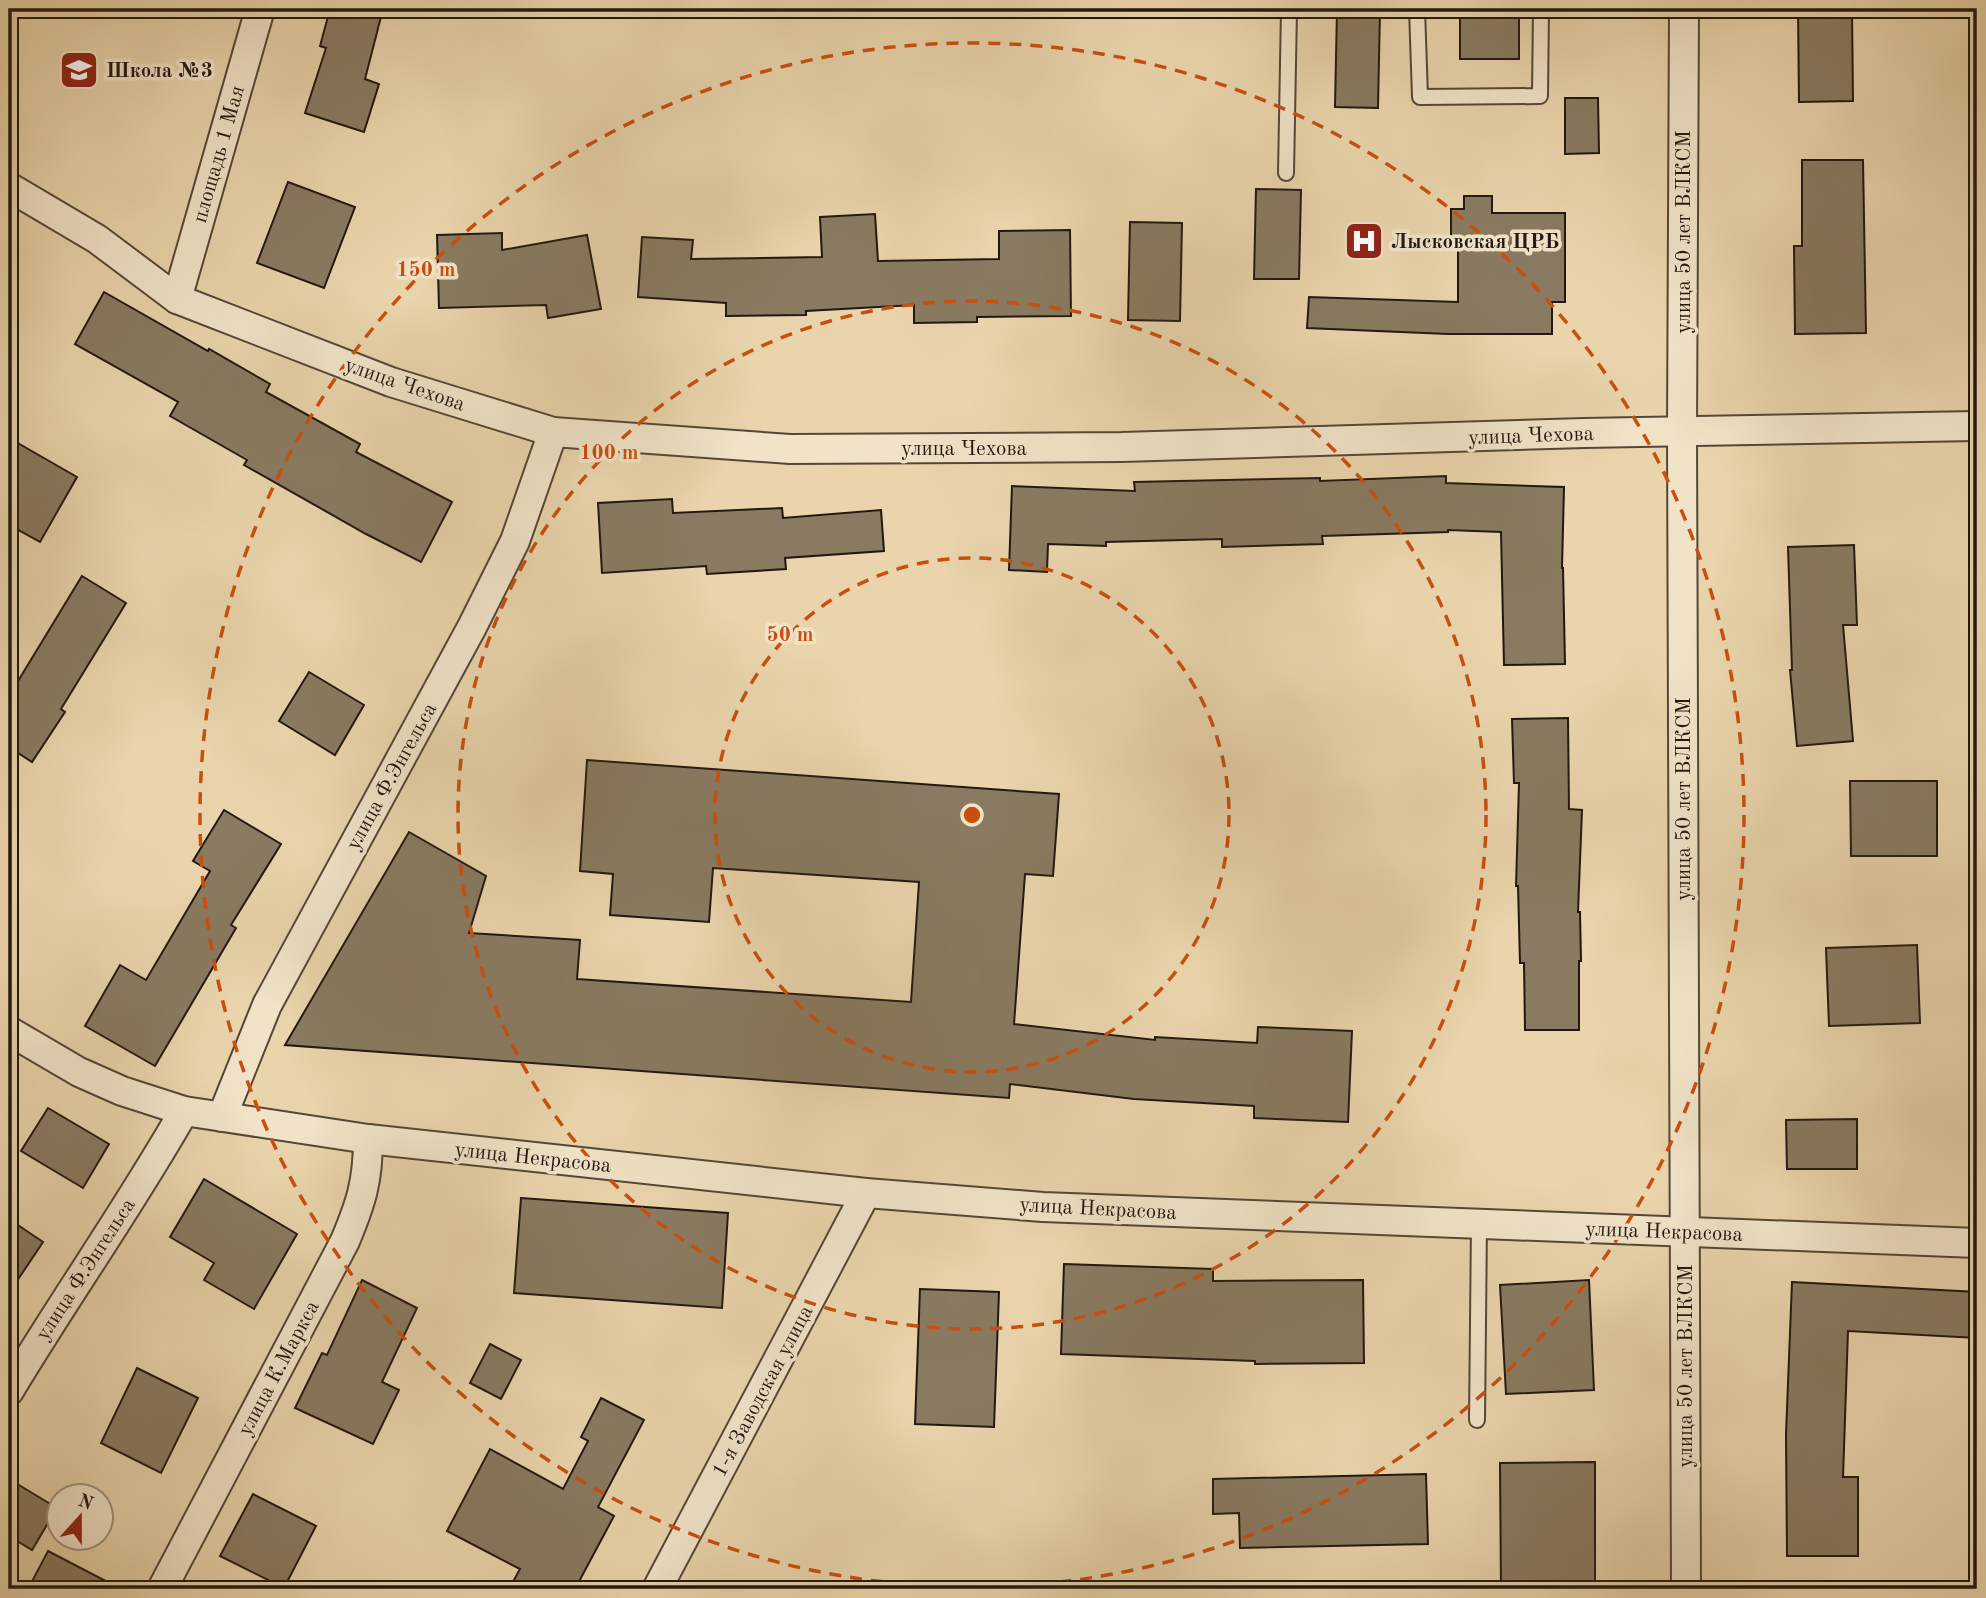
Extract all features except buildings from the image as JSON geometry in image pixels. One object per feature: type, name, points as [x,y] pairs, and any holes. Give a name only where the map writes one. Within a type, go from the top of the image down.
[{"type":"street","name":"площадь 1 Мая","points":[[177,299],[260,9]]},
{"type":"street","name":"улица 50 лет ВЛКСМ","points":[[1684,9],[1682,432],[1686,1589]]},
{"type":"street","name":"улица Чехова","points":[[9,187],[97,239],[177,299],[391,382],[553,432],[790,449],[1122,447],[1557,433],[1977,426]]},
{"type":"street","name":"улица Ф.Энгельса","points":[[222,1117],[267,1004],[472,627],[515,541],[553,432]]},
{"type":"street","name":"улица Некрасова","points":[[9,1031],[100,1082],[184,1111],[369,1139],[866,1193],[1043,1207],[1977,1243]]},
{"type":"street","name":"улица Ф.Энгельса","points":[[9,1391],[53,1317],[161,1152],[184,1111]]},
{"type":"street","name":"улица К.Маркса","points":[[162,1589],[345,1241],[366,1181],[369,1139]]},
{"type":"street","name":"1-я Заводская улица","points":[[657,1589],[866,1193]]},
{"type":"lane","points":[[1286,173],[1289,9]]},
{"type":"lane","points":[[1417,9],[1420,97],[1433,97],[1540,96],[1541,9]]},
{"type":"lane","points":[[1477,1420],[1479,1224]]},
{"type":"place","name":"Школа №3","points":[[79,70]]},
{"type":"place","name":"Лысковская ЦРБ","points":[[1364,241]]}]
